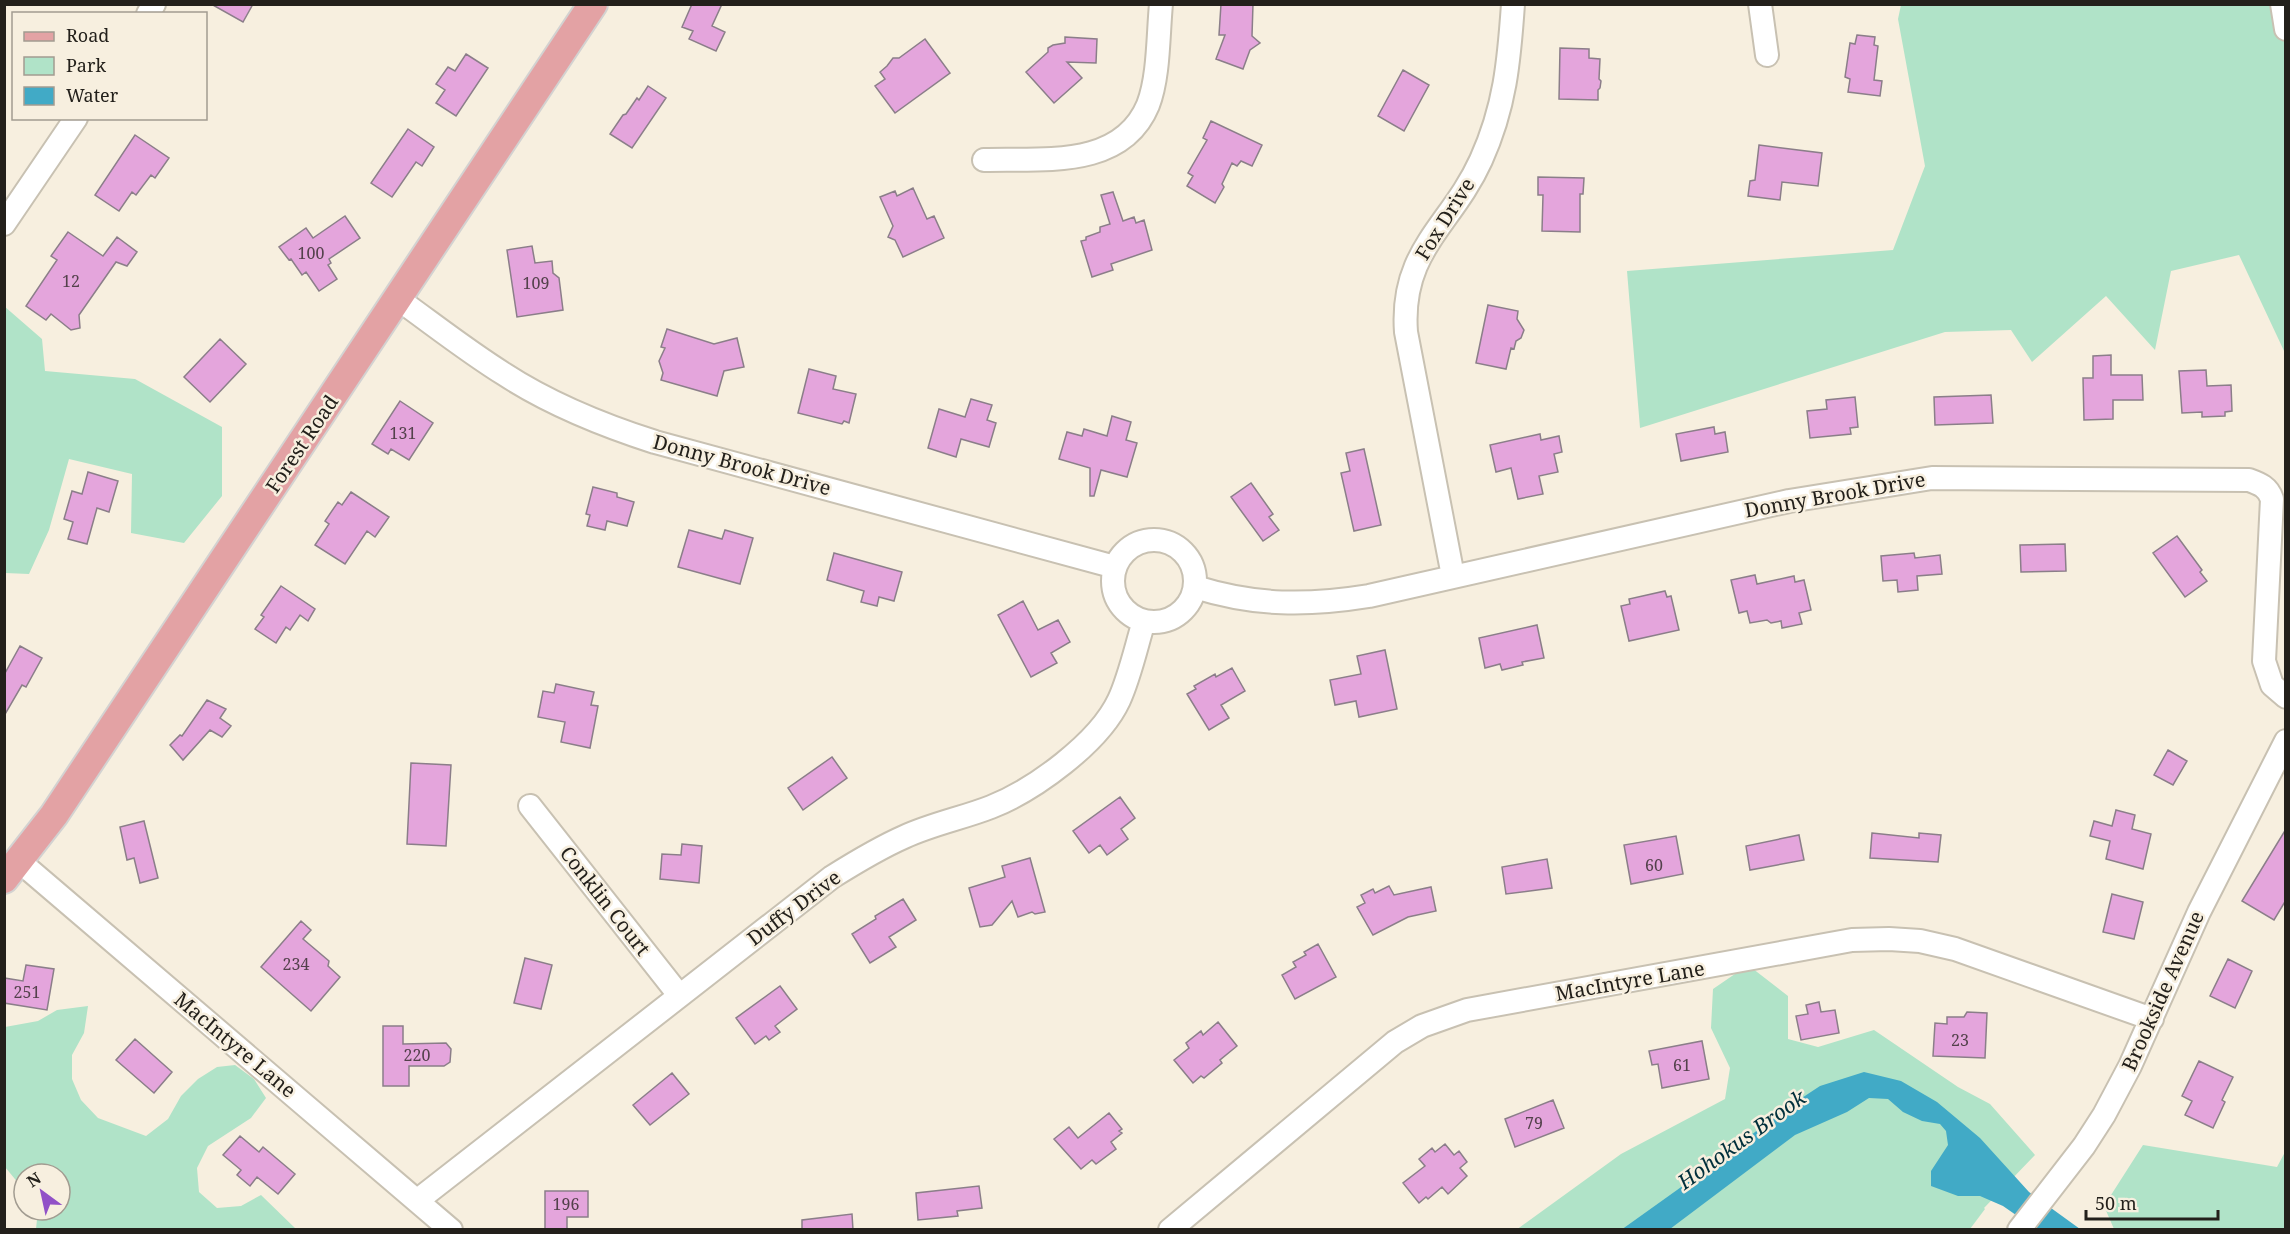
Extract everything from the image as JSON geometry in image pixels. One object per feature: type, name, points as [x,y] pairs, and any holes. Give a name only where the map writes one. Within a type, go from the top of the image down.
[{"type":"main road","name":"Forest Road","points":[[12,870],[60,807],[593,4]]},
{"type":"street","points":[[984,160],[1076,157],[1096,153],[1112,146],[1127,135],[1144,113],[1154,85],[1161,4]]},
{"type":"street","name":"Fox Drive","points":[[1453,576],[1406,332],[1404,311],[1407,290],[1416,264],[1432,234],[1462,194],[1494,130],[1504,96],[1513,4]]},
{"type":"street","points":[[1760,4],[1767,55]]},
{"type":"street","points":[[2282,4],[2286,29]]},
{"type":"street","points":[[4,224],[75,120]]},
{"type":"street","name":"Donny Brook Drive","points":[[398,299],[504,374],[590,419],[655,442],[1115,567]]},
{"type":"street","name":"Donny Brook Drive","points":[[1195,588],[1226,597],[1290,604],[1332,602],[1369,596],[1788,501],[1932,478],[2249,480],[2263,486],[2277,487],[2272,499],[2264,661],[2272,685],[2286,697]]},
{"type":"street","points":[[1158,539],[1177,546],[1191,561],[1195,574],[1195,588],[1191,601],[1177,615],[1158,622],[1144,621],[1131,616],[1121,606],[1113,587],[1115,567],[1121,555],[1132,546],[1144,540],[1158,539]]},
{"type":"street","name":"Duffy Drive","points":[[418,1200],[832,877],[906,836],[991,807],[1025,791],[1056,770],[1080,749],[1119,700],[1144,621]]},
{"type":"street","name":"Brookside Avenue","points":[[2019,1230],[2084,1146],[2104,1115],[2199,912],[2286,741]]},
{"type":"street","name":"Conklin Court","points":[[530,806],[679,996]]},
{"type":"street","name":"MacIntyre Lane","points":[[12,870],[418,1200],[451,1230]]},
{"type":"street","name":"MacIntyre Lane","points":[[1170,1230],[1395,1042],[1422,1026],[1467,1010],[1852,940],[1888,939],[1920,941],[1955,950],[2151,1018]]},
{"type":"green space","points":[[1901,5],[2285,5],[2285,353],[2239,255],[2171,271],[2155,350],[2106,296],[2032,362],[2011,330],[1945,332],[1640,428],[1627,271],[1893,250],[1925,166],[1898,19]]},
{"type":"green space","points":[[4,306],[42,339],[45,371],[135,379],[222,427],[222,496],[184,543],[131,533],[132,474],[69,459],[49,530],[29,574],[5,573]]},
{"type":"green space","points":[[1748,965],[1788,996],[1788,1039],[1818,1047],[1874,1030],[1958,1087],[1990,1104],[2035,1155],[1984,1208],[1970,1229],[1516,1230],[1621,1154],[1725,1099],[1730,1068],[1711,1028],[1713,989]]},
{"type":"green space","points":[[88,1006],[84,1033],[72,1055],[72,1079],[81,1100],[98,1118],[146,1136],[168,1119],[181,1096],[198,1079],[217,1067],[235,1065],[254,1079],[266,1098],[251,1118],[208,1146],[197,1168],[199,1192],[217,1208],[241,1206],[261,1195],[296,1229],[36,1229],[37,1222],[72,1222],[72,1162],[12,1162],[12,1175],[5,1167],[5,1027],[38,1021],[57,1010]]},
{"type":"green space","points":[[2143,1145],[2277,1167],[2285,1152],[2285,1229],[2114,1229],[2104,1206]]},
{"type":"water","points":[[1864,1072],[1901,1081],[1937,1102],[1980,1138],[2029,1192],[2080,1229],[2036,1229],[2003,1206],[1980,1196],[1958,1196],[1931,1186],[1931,1171],[1948,1145],[1946,1131],[1940,1124],[1922,1121],[1903,1112],[1888,1099],[1869,1098],[1847,1112],[1795,1135],[1670,1229],[1621,1230],[1726,1155],[1779,1113],[1820,1086]]},
{"type":"building","points":[[211,4],[253,4],[243,22]]},
{"type":"building","points":[[692,4],[722,4],[712,26],[725,32],[716,51],[689,39],[693,31],[682,27]]},
{"type":"building","points":[[1221,4],[1253,4],[1252,36],[1260,43],[1250,50],[1243,69],[1216,59],[1225,35],[1219,35]]},
{"type":"building","points":[[1857,35],[1875,37],[1874,45],[1878,46],[1874,80],[1882,81],[1880,96],[1848,92],[1850,79],[1845,77],[1850,43],[1855,44]]},
{"type":"building","points":[[1065,37],[1097,39],[1096,63],[1067,62],[1082,78],[1054,103],[1026,72],[1048,52],[1048,48],[1065,43]]},
{"type":"building","points":[[925,39],[950,73],[895,113],[875,86],[885,79],[880,72],[893,58],[899,58]]},
{"type":"building","points":[[1560,48],[1589,49],[1589,58],[1600,59],[1599,79],[1601,81],[1598,100],[1559,99]]},
{"type":"building","points":[[466,54],[488,68],[456,116],[436,103],[445,90],[436,84],[448,67],[455,71]]},
{"type":"building","points":[[1403,70],[1429,85],[1404,131],[1378,116]]},
{"type":"building","points":[[648,86],[666,98],[632,148],[610,134]]},
{"type":"building","points":[[1211,121],[1262,145],[1252,166],[1241,161],[1237,166],[1232,163],[1222,184],[1224,187],[1215,203],[1187,186],[1193,176],[1188,173],[1207,140],[1203,138]]},
{"type":"building","points":[[408,129],[434,147],[422,166],[416,162],[392,197],[371,183]]},
{"type":"building","points":[[135,135],[169,158],[155,178],[151,175],[136,195],[132,192],[119,211],[95,195]]},
{"type":"building","points":[[1759,145],[1822,153],[1818,186],[1782,182],[1780,200],[1748,196],[1750,181],[1755,180]]},
{"type":"building","points":[[1538,177],[1584,178],[1583,194],[1580,194],[1580,232],[1542,231],[1543,195],[1538,195]]},
{"type":"building","points":[[913,188],[927,219],[934,216],[944,238],[903,257],[895,240],[888,237],[893,226],[880,197],[895,191],[897,196]]},
{"type":"building","points":[[1113,192],[1123,221],[1134,217],[1136,223],[1144,220],[1152,250],[1111,264],[1113,270],[1092,277],[1081,241],[1100,232],[1100,227],[1110,224],[1101,195]]},
{"type":"building","points":[[345,216],[360,238],[329,259],[331,263],[328,265],[337,279],[319,291],[306,272],[302,275],[279,247],[306,228],[313,238]]},
{"type":"building","points":[[68,232],[103,256],[117,237],[137,252],[127,266],[116,262],[79,315],[80,328],[71,330],[51,314],[46,320],[26,306],[57,260],[51,256]]},
{"type":"building","points":[[532,246],[535,263],[552,261],[553,273],[559,278],[563,310],[517,317],[507,250]]},
{"type":"building","points":[[1488,305],[1518,311],[1517,319],[1524,330],[1521,338],[1516,341],[1514,349],[1511,348],[1506,369],[1476,363]]},
{"type":"building","points":[[667,329],[714,344],[737,338],[744,367],[724,371],[717,396],[661,380],[663,373],[659,361],[665,348],[661,347]]},
{"type":"building","points":[[220,339],[246,364],[210,402],[184,377]]},
{"type":"building","points":[[2111,355],[2111,375],[2142,375],[2143,400],[2113,400],[2113,419],[2084,420],[2083,378],[2093,378],[2093,356]]},
{"type":"building","points":[[809,369],[836,376],[833,389],[856,394],[849,423],[844,421],[842,424],[798,413]]},
{"type":"building","points":[[2206,370],[2207,386],[2231,385],[2232,411],[2225,412],[2225,416],[2202,417],[2202,412],[2182,413],[2179,371]]},
{"type":"building","points":[[1991,395],[1993,423],[1935,425],[1934,397]]},
{"type":"building","points":[[1855,397],[1858,427],[1850,428],[1851,434],[1810,438],[1807,411],[1827,409],[1826,400]]},
{"type":"building","points":[[971,399],[992,405],[987,420],[996,423],[989,447],[961,439],[956,457],[928,448],[939,409],[965,417]]},
{"type":"building","points":[[400,401],[433,423],[409,460],[391,449],[388,454],[372,444]]},
{"type":"building","points":[[1112,416],[1131,422],[1126,440],[1137,443],[1127,477],[1101,470],[1094,496],[1090,496],[1090,468],[1059,459],[1067,432],[1082,436],[1084,429],[1107,436]]},
{"type":"building","points":[[1714,427],[1715,434],[1725,432],[1728,452],[1681,461],[1676,434]]},
{"type":"building","points":[[1540,434],[1541,440],[1559,436],[1562,452],[1554,454],[1558,472],[1539,476],[1543,494],[1518,499],[1511,468],[1496,472],[1490,445]]},
{"type":"building","points":[[1364,449],[1381,525],[1354,531],[1341,473],[1350,471],[1346,453]]},
{"type":"building","points":[[88,472],[118,481],[109,512],[97,508],[87,544],[68,539],[73,522],[64,519],[72,491],[82,494]]},
{"type":"building","points":[[1251,483],[1273,514],[1269,517],[1279,530],[1263,541],[1231,497]]},
{"type":"building","points":[[593,487],[617,493],[617,497],[634,502],[627,526],[607,521],[605,530],[587,526],[590,515],[586,514]]},
{"type":"building","points":[[351,492],[389,517],[375,537],[367,531],[345,564],[315,545],[329,524],[325,521],[338,502],[342,505]]},
{"type":"building","points":[[689,530],[722,539],[725,530],[753,538],[740,584],[678,567]]},
{"type":"building","points":[[2177,536],[2202,570],[2200,572],[2207,581],[2185,597],[2153,553]]},
{"type":"building","points":[[2065,544],[2066,571],[2021,572],[2020,545]]},
{"type":"building","points":[[834,553],[902,572],[894,601],[879,597],[877,606],[861,602],[864,591],[827,580]]},
{"type":"building","points":[[1914,553],[1915,558],[1940,555],[1942,574],[1917,576],[1918,590],[1898,592],[1897,580],[1883,581],[1881,556]]},
{"type":"building","points":[[1755,575],[1757,584],[1794,576],[1795,582],[1804,580],[1811,610],[1799,613],[1802,624],[1782,628],[1781,621],[1771,623],[1767,620],[1750,623],[1747,611],[1739,613],[1731,580]]},
{"type":"building","points":[[281,586],[315,609],[308,621],[300,615],[290,630],[286,627],[276,643],[255,629],[264,617],[261,615]]},
{"type":"building","points":[[1665,591],[1667,597],[1671,596],[1679,630],[1629,641],[1621,606],[1630,604],[1629,599]]},
{"type":"building","points":[[1023,601],[1038,630],[1058,620],[1070,642],[1051,653],[1057,663],[1031,677],[998,615]]},
{"type":"building","points":[[1537,625],[1544,658],[1522,662],[1523,665],[1502,670],[1500,664],[1485,668],[1479,638]]},
{"type":"building","points":[[20,646],[42,658],[26,687],[22,685],[4,716],[4,675]]},
{"type":"building","points":[[1385,650],[1397,709],[1359,717],[1356,701],[1335,705],[1330,680],[1361,674],[1357,656]]},
{"type":"building","points":[[1232,668],[1245,691],[1221,705],[1229,718],[1209,730],[1187,694],[1196,689],[1194,686],[1215,674],[1216,677]]},
{"type":"building","points":[[556,684],[594,692],[591,705],[598,706],[590,748],[561,742],[565,722],[538,717],[543,691],[554,693]]},
{"type":"building","points":[[207,700],[226,709],[220,718],[231,726],[222,737],[210,730],[183,760],[170,745],[180,735],[182,736]]},
{"type":"building","points":[[2168,750],[2187,761],[2173,785],[2154,775]]},
{"type":"building","points":[[832,757],[847,778],[803,810],[788,788]]},
{"type":"building","points":[[411,763],[451,765],[446,846],[407,844]]},
{"type":"building","points":[[1120,797],[1135,818],[1121,829],[1128,839],[1107,855],[1100,845],[1089,853],[1073,831]]},
{"type":"building","points":[[2116,810],[2135,815],[2132,829],[2151,834],[2143,869],[2106,859],[2110,841],[2090,836],[2094,821],[2112,826]]},
{"type":"building","points":[[144,821],[158,878],[140,883],[134,858],[127,860],[120,827]]},
{"type":"building","points":[[2286,829],[2286,900],[2274,920],[2242,901]]},
{"type":"building","points":[[1872,833],[1919,838],[1919,833],[1941,835],[1938,862],[1870,858]]},
{"type":"building","points":[[1799,835],[1804,860],[1750,870],[1746,846]]},
{"type":"building","points":[[1676,836],[1683,874],[1631,884],[1624,845]]},
{"type":"building","points":[[682,844],[702,846],[699,883],[660,879],[662,854],[681,855]]},
{"type":"building","points":[[1030,858],[1045,912],[1035,914],[1032,912],[1018,917],[1012,901],[992,925],[980,927],[969,888],[1005,877],[1002,866]]},
{"type":"building","points":[[1547,859],[1552,888],[1506,894],[1502,867]]},
{"type":"building","points":[[1389,886],[1394,895],[1431,887],[1436,911],[1408,917],[1373,935],[1357,907],[1365,903],[1361,895],[1373,889],[1375,893]]},
{"type":"building","points":[[2112,894],[2143,902],[2134,939],[2103,932]]},
{"type":"building","points":[[903,899],[916,920],[889,937],[896,947],[870,963],[852,934],[876,919],[875,916]]},
{"type":"building","points":[[301,921],[311,930],[303,939],[329,961],[328,966],[340,977],[311,1011],[261,967]]},
{"type":"building","points":[[1318,944],[1336,977],[1295,999],[1282,975],[1296,967],[1293,962],[1306,955],[1304,952]]},
{"type":"building","points":[[525,958],[552,965],[541,1009],[514,1003]]},
{"type":"building","points":[[2228,959],[2252,971],[2235,1008],[2210,996]]},
{"type":"building","points":[[26,965],[54,969],[47,1010],[4,1003],[4,978],[23,981]]},
{"type":"building","points":[[780,986],[797,1009],[775,1026],[780,1032],[769,1040],[766,1036],[755,1044],[736,1018]]},
{"type":"building","points":[[1819,1002],[1821,1012],[1835,1010],[1839,1033],[1801,1040],[1796,1016],[1808,1014],[1806,1005]]},
{"type":"building","points":[[1967,1012],[1987,1013],[1985,1058],[1933,1056],[1935,1023],[1947,1024],[1947,1017],[1964,1017]]},
{"type":"building","points":[[1218,1022],[1237,1046],[1220,1060],[1222,1063],[1204,1078],[1201,1076],[1193,1083],[1174,1060],[1189,1048],[1186,1043],[1201,1031],[1203,1035]]},
{"type":"building","points":[[383,1026],[403,1026],[403,1044],[446,1043],[451,1049],[450,1062],[444,1066],[409,1066],[409,1086],[383,1086]]},
{"type":"building","points":[[135,1039],[172,1072],[154,1093],[116,1060]]},
{"type":"building","points":[[1702,1041],[1709,1079],[1662,1088],[1658,1064],[1652,1065],[1649,1051]]},
{"type":"building","points":[[2199,1061],[2233,1077],[2222,1100],[2225,1102],[2213,1128],[2185,1115],[2192,1101],[2182,1096]]},
{"type":"building","points":[[672,1073],[689,1094],[650,1125],[633,1105]]},
{"type":"building","points":[[1553,1100],[1564,1128],[1515,1147],[1505,1119]]},
{"type":"building","points":[[1109,1113],[1122,1129],[1119,1131],[1122,1133],[1111,1142],[1116,1149],[1096,1164],[1092,1160],[1081,1169],[1054,1139],[1069,1127],[1078,1138]]},
{"type":"building","points":[[240,1136],[259,1152],[263,1147],[295,1174],[278,1194],[257,1177],[250,1186],[237,1175],[241,1170],[223,1155]]},
{"type":"building","points":[[1445,1144],[1454,1155],[1459,1151],[1467,1162],[1460,1168],[1467,1176],[1448,1194],[1442,1187],[1428,1199],[1426,1197],[1419,1203],[1403,1183],[1425,1166],[1419,1159],[1432,1148],[1435,1152]]},
{"type":"building","points":[[979,1186],[982,1208],[957,1211],[958,1216],[918,1220],[916,1193]]},
{"type":"building","points":[[545,1191],[588,1191],[588,1217],[567,1217],[567,1230],[545,1230]]},
{"type":"building","points":[[852,1214],[853,1230],[802,1230],[802,1220]]},
{"type":"water label","name":"Hohokus Brook","points":[[1742,1140]]}]
